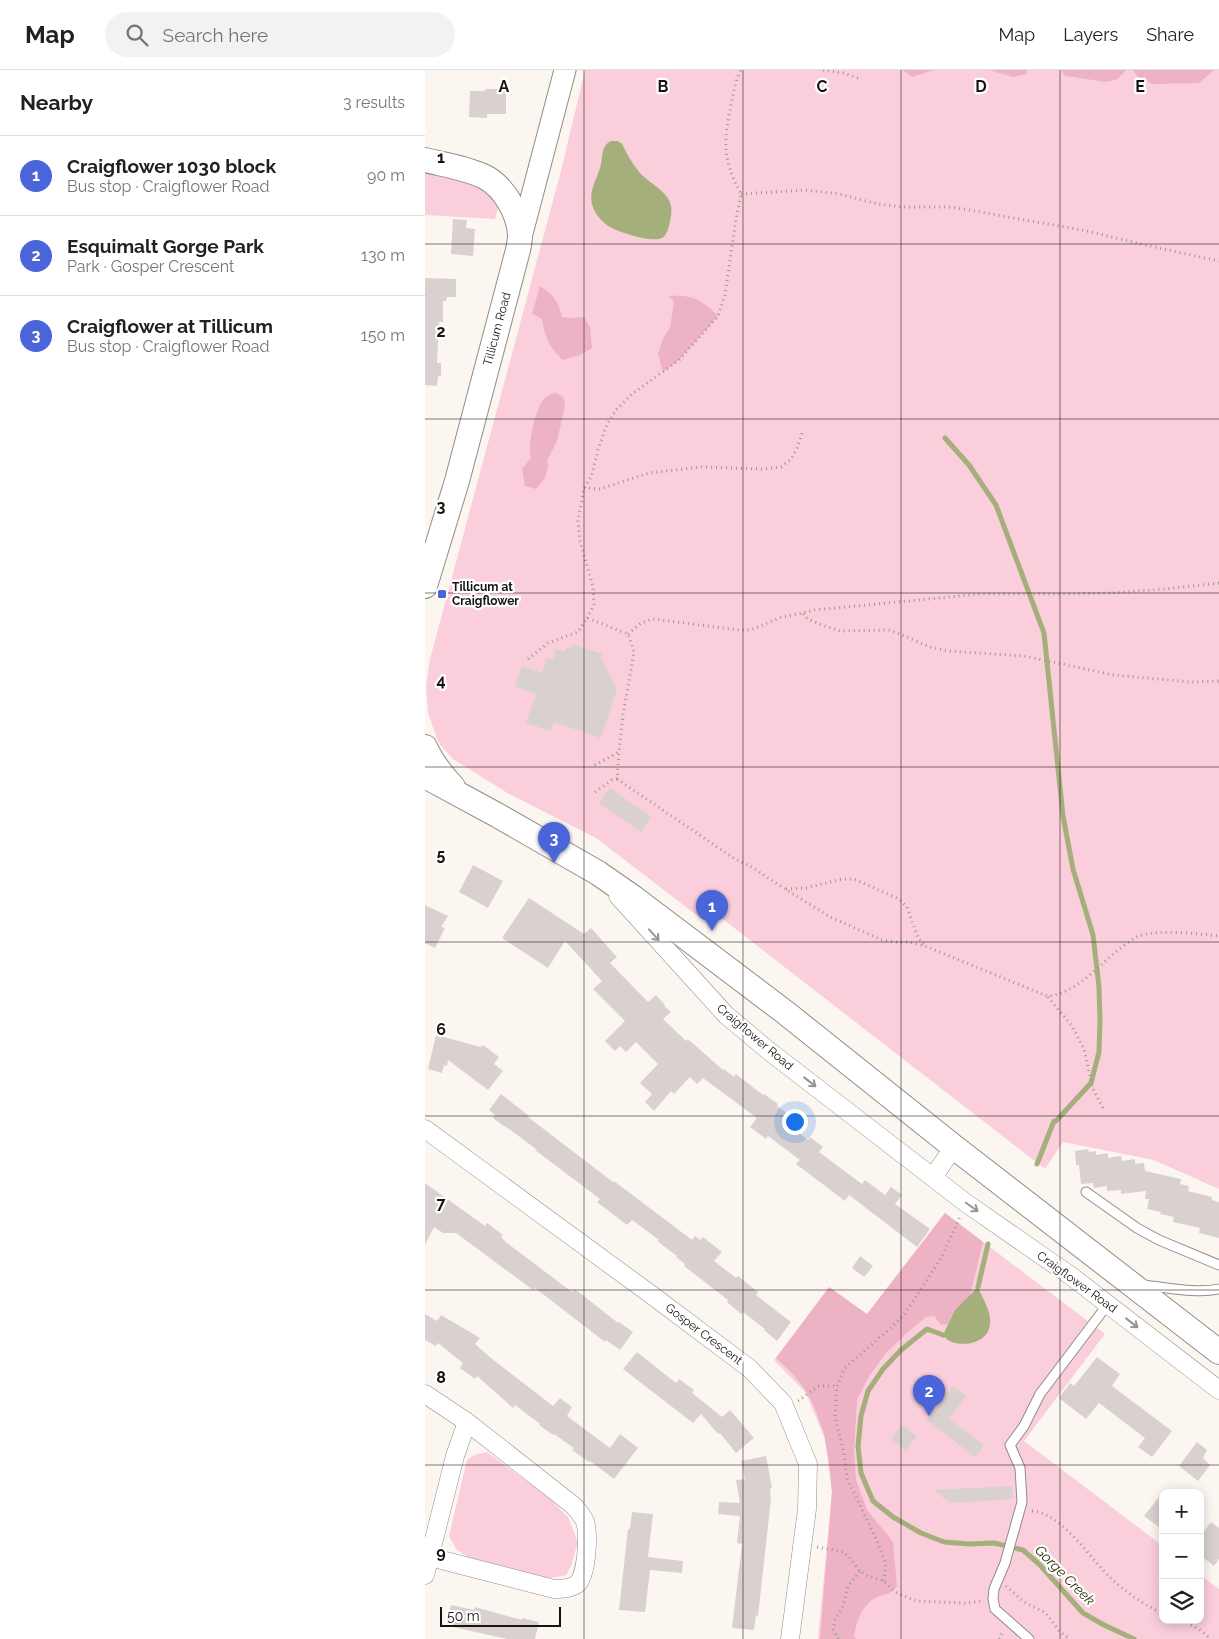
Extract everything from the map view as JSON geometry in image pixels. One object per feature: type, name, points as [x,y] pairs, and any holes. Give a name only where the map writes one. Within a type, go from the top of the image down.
[{"type":"main road","points":[[425,160],[473,172],[498,186],[518,221],[520,236],[518,250]]},
{"type":"main road","name":"Tillicum Road","points":[[425,586],[457,481],[518,250]]},
{"type":"main road","points":[[425,747],[430,759],[439,772],[453,787],[483,808]]},
{"type":"main road","name":"Craigflower Road","points":[[425,776],[598,873],[749,984],[954,1147],[1219,1352]]},
{"type":"street","name":"Tillicum Road","points":[[518,250],[565,70]]},
{"type":"street","name":"Craigflower Road","points":[[598,873],[726,1015],[769,1051],[966,1203],[1071,1276],[1219,1390]]},
{"type":"street","name":"Gosper Crescent","points":[[425,1129],[749,1368],[783,1403],[808,1464],[807,1509],[790,1639]]},
{"type":"street","points":[[933,1178],[954,1147]]},
{"type":"street","points":[[425,1394],[467,1422],[574,1506],[584,1520],[587,1532],[584,1572],[578,1582],[569,1588],[554,1589],[430,1556]]},
{"type":"street","points":[[425,1575],[455,1456],[467,1422]]},
{"type":"lane","points":[[1086,1192],[1137,1228],[1159,1240],[1219,1265]]},
{"type":"lane","points":[[1133,1284],[1166,1286],[1187,1290],[1219,1290]]},
{"type":"lane","points":[[1029,1639],[995,1609],[993,1599],[994,1589],[1008,1554],[1022,1502],[1021,1468],[1010,1445],[1025,1426],[1040,1394],[1108,1304]]},
{"type":"path","points":[[528,660],[548,643],[578,632],[594,605],[593,587],[579,534],[579,521],[584,488],[591,477],[607,424],[632,394],[679,360],[718,316],[725,295],[735,219],[741,194],[734,180],[725,148],[732,101],[741,70]]},
{"type":"path","points":[[823,70],[843,73],[858,78]]},
{"type":"path","points":[[741,194],[805,190],[839,194],[878,204],[903,207],[962,209],[1087,231],[1219,261]]},
{"type":"path","points":[[584,488],[600,489],[649,473],[693,468],[781,467],[791,459],[803,431]]},
{"type":"path","points":[[628,634],[641,623],[653,618],[751,630],[779,618],[815,610],[981,594],[1112,593],[1219,582]]},
{"type":"path","points":[[803,614],[822,626],[840,631],[890,630],[930,647],[948,652],[1024,656],[1123,676],[1191,682],[1219,681]]},
{"type":"path","points":[[587,618],[628,634]]},
{"type":"path","points":[[617,779],[623,715],[634,652],[628,634]]},
{"type":"path","points":[[593,766],[619,752]]},
{"type":"path","points":[[595,792],[612,780],[617,779],[735,859],[750,866],[830,917],[882,940],[908,942],[925,946],[1047,996],[1057,996],[1068,991],[1119,949],[1139,936],[1165,933],[1219,936]]},
{"type":"path","points":[[785,890],[806,888],[841,879],[854,879],[899,899],[907,907],[918,938],[925,946]]},
{"type":"path","points":[[1047,996],[1072,1026],[1085,1049],[1093,1089],[1103,1108]]},
{"type":"path","points":[[884,1581],[886,1564],[847,1478],[844,1452],[835,1418],[837,1386],[844,1370],[906,1312],[941,1258],[966,1203]]},
{"type":"path","points":[[783,1403],[799,1401],[819,1386],[837,1386]]},
{"type":"path","points":[[1016,1525],[1033,1510],[1050,1516],[1063,1526],[1116,1583],[1132,1596],[1159,1612]]},
{"type":"path","points":[[803,1545],[843,1552],[868,1576],[884,1581],[895,1592],[916,1600],[965,1603],[993,1599]]},
{"type":"path","points":[[838,1639],[833,1625],[843,1606],[848,1586],[860,1570]]},
{"type":"path","points":[[998,1580],[1010,1588],[1024,1602],[1045,1613],[1059,1631],[1070,1639]]},
{"type":"path","points":[[1189,1624],[1211,1639]]},
{"type":"shaded area","points":[[585,70],[1219,70],[1219,1189],[1154,1160],[1063,1142],[1045,1169],[711,910],[703,920],[596,838],[511,795],[453,759],[437,739],[428,713],[426,686],[430,659],[561,171]]},
{"type":"shaded area","points":[[903,70],[933,70],[912,77]]},
{"type":"shaded area","points":[[989,70],[1027,70],[1026,74],[1013,77]]},
{"type":"shaded area","points":[[1061,70],[1126,70],[1118,79],[1107,82],[1065,76]]},
{"type":"shaded area","points":[[1133,70],[1214,70],[1199,83],[1152,84],[1138,77]]},
{"type":"shaded area","points":[[611,141],[618,141],[622,144],[640,173],[663,192],[669,201],[671,218],[667,231],[662,238],[645,238],[614,229],[601,220],[594,210],[591,197],[593,188],[603,150]]},
{"type":"shaded area","points":[[425,172],[466,182],[484,192],[498,208],[495,219],[425,215]]},
{"type":"shaded area","points":[[540,286],[555,299],[562,317],[584,317],[590,327],[592,348],[580,355],[563,360],[554,351],[546,337],[542,319],[532,314]]},
{"type":"shaded area","points":[[669,296],[684,296],[696,299],[718,316],[679,360],[663,372],[658,354],[663,338],[670,328],[674,302]]},
{"type":"shaded area","points":[[556,393],[563,397],[565,404],[563,415],[557,441],[547,461],[548,467],[545,478],[536,489],[525,486],[522,469],[531,458],[531,437],[540,405],[547,396]]},
{"type":"shaded area","points":[[945,1213],[1105,1334],[1024,1441],[1159,1543],[1159,1624],[1204,1624],[1204,1578],[1219,1589],[1219,1639],[818,1639],[832,1491],[825,1439],[806,1393],[774,1360],[828,1290],[865,1317]]},
{"type":"shaded area","points":[[945,1213],[983,1242],[970,1296],[955,1310],[948,1324],[941,1325],[934,1316],[926,1317],[908,1332],[886,1353],[868,1378],[857,1400],[854,1451],[856,1480],[867,1510],[893,1542],[897,1586],[890,1592],[872,1600],[864,1608],[855,1630],[854,1636],[856,1639],[820,1639],[832,1492],[829,1463],[824,1434],[814,1406],[804,1388],[776,1358],[829,1287],[867,1314]]},
{"type":"shaded area","points":[[978,1287],[990,1318],[989,1329],[986,1335],[968,1344],[960,1344],[947,1339],[943,1335],[955,1310]]},
{"type":"shaded area","points":[[487,1452],[549,1498],[568,1517],[578,1542],[571,1566],[566,1575],[547,1578],[469,1558],[456,1549],[449,1536],[467,1460],[474,1455]]},
{"type":"building","points":[[485,89],[506,91],[506,114],[487,114],[487,118],[469,117],[470,91],[485,91]]},
{"type":"building","points":[[453,219],[467,220],[466,228],[475,229],[473,256],[451,254]]},
{"type":"building","points":[[425,278],[456,279],[456,297],[447,297],[446,301],[443,301],[443,322],[439,322],[437,363],[441,363],[441,376],[438,376],[437,386],[425,385]]},
{"type":"building","points":[[572,644],[602,654],[601,658],[617,689],[601,738],[554,722],[551,731],[526,723],[536,694],[515,687],[522,666],[542,673],[547,658],[553,660],[556,649],[565,652],[567,647],[571,648]]},
{"type":"building","points":[[610,788],[651,817],[641,832],[599,803]]},
{"type":"building","points":[[473,865],[503,881],[488,908],[459,892]]},
{"type":"building","points":[[529,898],[584,934],[591,928],[617,957],[610,963],[648,1002],[656,995],[671,1012],[663,1019],[686,1041],[688,1039],[723,1070],[734,1077],[736,1074],[778,1104],[777,1106],[788,1114],[783,1121],[808,1140],[810,1137],[823,1147],[819,1152],[862,1184],[865,1180],[885,1195],[891,1187],[902,1195],[895,1204],[930,1229],[917,1247],[849,1195],[845,1201],[796,1164],[800,1160],[768,1136],[766,1139],[750,1127],[757,1118],[703,1078],[697,1084],[690,1077],[674,1094],[671,1091],[654,1111],[645,1102],[652,1094],[640,1083],[658,1064],[636,1042],[626,1052],[620,1046],[615,1051],[605,1041],[625,1021],[593,989],[602,981],[565,941],[548,968],[502,938]]},
{"type":"building","points":[[425,905],[448,916],[441,927],[445,928],[435,948],[425,943]]},
{"type":"building","points":[[436,1035],[481,1047],[483,1045],[499,1057],[494,1064],[503,1071],[488,1090],[448,1060],[447,1066],[444,1065],[442,1073],[428,1069]]},
{"type":"building","points":[[501,1094],[613,1182],[692,1240],[695,1236],[700,1240],[703,1237],[722,1252],[714,1261],[736,1278],[738,1276],[758,1292],[756,1295],[791,1322],[777,1341],[765,1329],[743,1312],[741,1314],[727,1302],[728,1300],[684,1266],[685,1264],[677,1256],[657,1241],[659,1240],[632,1220],[627,1225],[597,1202],[600,1199],[493,1118],[495,1115],[489,1110]]},
{"type":"building","points":[[1088,1149],[1089,1152],[1096,1151],[1096,1155],[1108,1153],[1108,1158],[1121,1156],[1122,1161],[1135,1159],[1135,1164],[1144,1163],[1145,1171],[1181,1179],[1180,1184],[1189,1186],[1188,1191],[1212,1197],[1212,1200],[1219,1202],[1219,1238],[1199,1233],[1200,1228],[1173,1222],[1174,1217],[1147,1209],[1149,1199],[1145,1199],[1146,1191],[1121,1194],[1121,1190],[1107,1191],[1107,1186],[1094,1188],[1093,1183],[1081,1184],[1079,1165],[1076,1165],[1075,1151]]},
{"type":"building","points":[[425,1183],[485,1226],[487,1223],[503,1235],[501,1237],[507,1243],[572,1292],[575,1289],[618,1323],[633,1332],[620,1350],[606,1340],[605,1342],[535,1288],[533,1290],[456,1233],[443,1233],[434,1227],[425,1245]]},
{"type":"building","points":[[860,1256],[873,1266],[864,1277],[852,1268]]},
{"type":"building","points":[[425,1314],[437,1321],[441,1315],[480,1338],[475,1344],[491,1358],[553,1406],[560,1398],[572,1407],[567,1416],[610,1448],[620,1434],[638,1448],[614,1479],[572,1450],[574,1448],[539,1425],[515,1405],[513,1408],[477,1376],[475,1379],[460,1368],[463,1363],[438,1343],[436,1346],[425,1340]]},
{"type":"building","points":[[637,1352],[676,1383],[679,1379],[694,1390],[692,1393],[722,1417],[730,1410],[754,1438],[736,1453],[701,1414],[693,1423],[623,1369]]},
{"type":"building","points":[[1097,1357],[1120,1374],[1112,1386],[1172,1431],[1152,1457],[1138,1447],[1145,1438],[1099,1403],[1086,1419],[1059,1398],[1070,1383],[1074,1386]]},
{"type":"building","points":[[953,1386],[966,1396],[949,1419],[984,1445],[975,1457],[927,1420]]},
{"type":"building","points":[[902,1425],[917,1436],[906,1450],[891,1439]]},
{"type":"building","points":[[1197,1442],[1207,1450],[1203,1458],[1210,1465],[1198,1481],[1179,1466]]},
{"type":"building","points":[[766,1456],[772,1488],[770,1489],[771,1499],[758,1616],[756,1615],[754,1630],[732,1628],[742,1544],[737,1543],[740,1516],[718,1514],[719,1502],[740,1503],[736,1480],[745,1479],[741,1461]]},
{"type":"building","points":[[1012,1486],[1013,1499],[950,1503],[934,1490]]},
{"type":"building","points":[[1159,1497],[1159,1527],[1144,1516]]},
{"type":"building","points":[[632,1512],[653,1514],[648,1557],[683,1561],[682,1573],[650,1570],[645,1612],[619,1610],[628,1529],[630,1529]]},
{"type":"building","points":[[1211,1522],[1219,1528],[1219,1559],[1214,1566],[1204,1558],[1204,1532]]},
{"type":"building","points":[[451,1605],[474,1610],[475,1607],[522,1620],[522,1618],[539,1622],[535,1639],[507,1639],[453,1627],[454,1625],[447,1624]]},
{"type":"waterway","points":[[945,438],[969,465],[996,505],[1044,633],[1063,816],[1073,869],[1093,935],[1099,987],[1099,1052],[1091,1083],[1054,1121],[1037,1164]]},
{"type":"waterway","points":[[978,1287],[988,1244]]},
{"type":"waterway","name":"Gorge Creek","points":[[943,1335],[927,1329],[901,1350],[883,1369],[868,1391],[861,1416],[858,1446],[861,1473],[873,1501],[893,1517],[921,1533],[944,1542],[994,1543],[1023,1550],[1039,1564],[1083,1613],[1134,1639]]},
{"type":"place","name":"Tillicum at Craigflower","points":[[442,594]]},
{"type":"place","name":"Craigflower at Tillicum","points":[[554,863]]},
{"type":"place","name":"Craigflower 1030 block","points":[[712,931]]},
{"type":"place","name":"Esquimalt Gorge Park","points":[[929,1416]]}]
